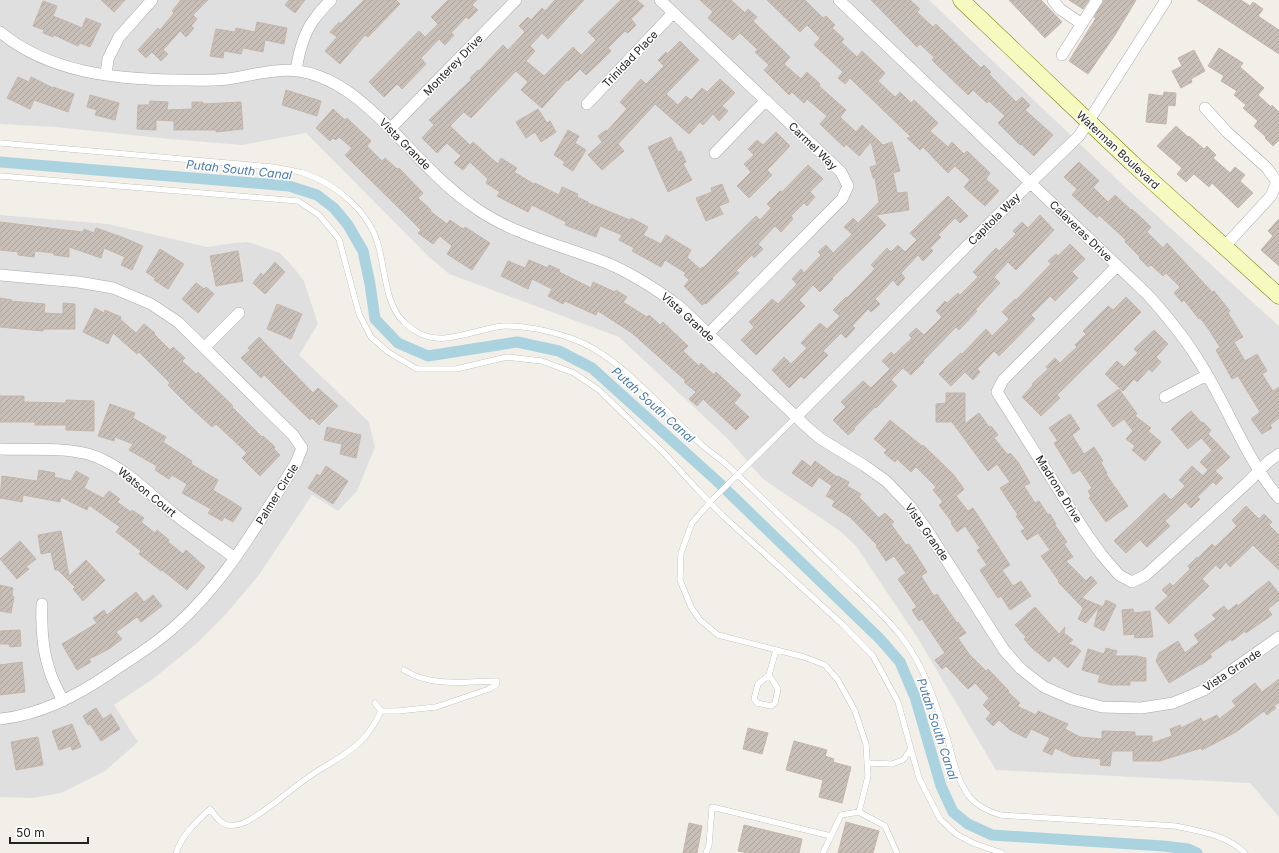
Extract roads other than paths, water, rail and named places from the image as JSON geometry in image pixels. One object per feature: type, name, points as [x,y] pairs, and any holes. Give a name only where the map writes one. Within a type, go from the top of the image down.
[{"type":"main road","name":"Waterman Boulevard","points":[[961,0],[1088,122],[1279,296]]},
{"type":"street","points":[[106,75],[108,59],[119,37],[152,0]]},
{"type":"street","points":[[296,70],[305,35],[315,17],[331,0]]},
{"type":"street","name":"Monterey Drive","points":[[390,129],[516,0]]},
{"type":"street","name":"Carmel Way","points":[[660,0],[841,172],[848,186],[842,198],[708,334]]},
{"type":"street","name":"Calaveras Drive","points":[[839,0],[1148,295],[1169,318],[1196,355],[1259,470],[1279,498]]},
{"type":"street","points":[[1052,0],[1060,8],[1082,24]]},
{"type":"street","points":[[1062,55],[1097,0]]},
{"type":"street","name":"Capitola Way","points":[[796,417],[1079,136],[1166,0]]},
{"type":"street","name":"Trinidad Place","points":[[587,104],[673,13]]},
{"type":"street","name":"Vista Grande","points":[[0,32],[35,54],[63,66],[106,75],[140,79],[197,80],[227,79],[272,70],[296,70],[318,76],[341,86],[375,114],[448,186],[471,205],[498,221],[526,234],[608,263],[632,274],[660,292],[679,306],[796,417],[821,438],[886,481],[910,506],[927,530],[1004,650],[1021,670],[1044,687],[1072,700],[1102,707],[1141,708],[1173,702],[1204,690],[1277,642]]},
{"type":"street","points":[[715,153],[766,100]]},
{"type":"street","points":[[1205,108],[1227,132],[1267,168],[1277,182],[1271,196],[1224,247]]},
{"type":"street","name":"Madrone Drive","points":[[1117,266],[1003,380],[997,392],[1092,542],[1119,575],[1132,582],[1146,575],[1259,470]]},
{"type":"street","name":"Palmer Circle","points":[[0,275],[78,282],[113,288],[151,304],[178,322],[293,435],[302,448],[296,463],[235,558],[190,612],[161,638],[84,690],[63,701],[42,709],[0,719]]},
{"type":"street","points":[[205,348],[239,313]]},
{"type":"street","points":[[1165,397],[1207,375]]},
{"type":"street","name":"Watson Court","points":[[0,449],[66,450],[89,454],[112,464],[135,480],[174,513],[235,558]]},
{"type":"street","points":[[1259,470],[1279,454]]},
{"type":"street","points":[[42,604],[41,628],[44,650],[50,674],[63,701]]},
{"type":"lane","points":[[0,144],[272,167],[303,172],[327,183],[352,203],[369,224],[379,245],[393,309],[402,322],[420,334],[443,339],[506,326],[539,330],[569,337],[599,352],[623,369],[735,477],[879,612],[901,636],[918,662],[930,688],[959,780],[970,798],[983,809],[1000,815],[1175,826],[1223,838],[1240,848],[1245,853]]},
{"type":"lane","points":[[0,176],[298,201],[319,215],[339,239],[359,314],[371,337],[388,352],[417,368],[456,369],[507,356],[542,361],[574,373],[599,390],[664,453],[697,489],[711,500],[722,515],[842,624],[873,656],[898,702],[919,778],[940,819],[956,834],[973,843],[1002,853]]},
{"type":"lane","points":[[796,417],[711,500],[692,523],[681,552],[680,580],[691,607],[700,620],[718,635],[804,657],[825,666],[838,680],[855,711],[866,744],[868,776],[859,812]]},
{"type":"lane","points":[[769,675],[778,689],[775,703],[771,706],[757,703],[754,699],[758,684],[769,675],[776,650]]},
{"type":"lane","points":[[381,711],[398,711],[436,707],[489,690],[496,684],[497,681],[448,683],[428,680],[412,675],[404,670]]},
{"type":"lane","points":[[375,703],[381,711]]},
{"type":"lane","points":[[176,853],[179,844],[194,823],[210,809],[222,823],[229,825],[246,822],[361,742],[371,730],[381,711]]},
{"type":"lane","points":[[867,763],[892,764],[902,760],[911,749]]},
{"type":"lane","points":[[706,853],[709,845],[712,807],[831,836]]},
{"type":"lane","points":[[823,853],[841,815],[859,812],[886,826],[897,853]]},
{"type":"waterway","name":"Putah South Canal","points":[[0,162],[289,186],[317,195],[334,208],[348,225],[363,251],[375,319],[398,343],[428,356],[517,342],[559,351],[592,368],[717,481],[880,639],[900,662],[915,697],[941,786],[953,812],[968,824],[992,835],[1163,846],[1188,849],[1197,853]]}]
